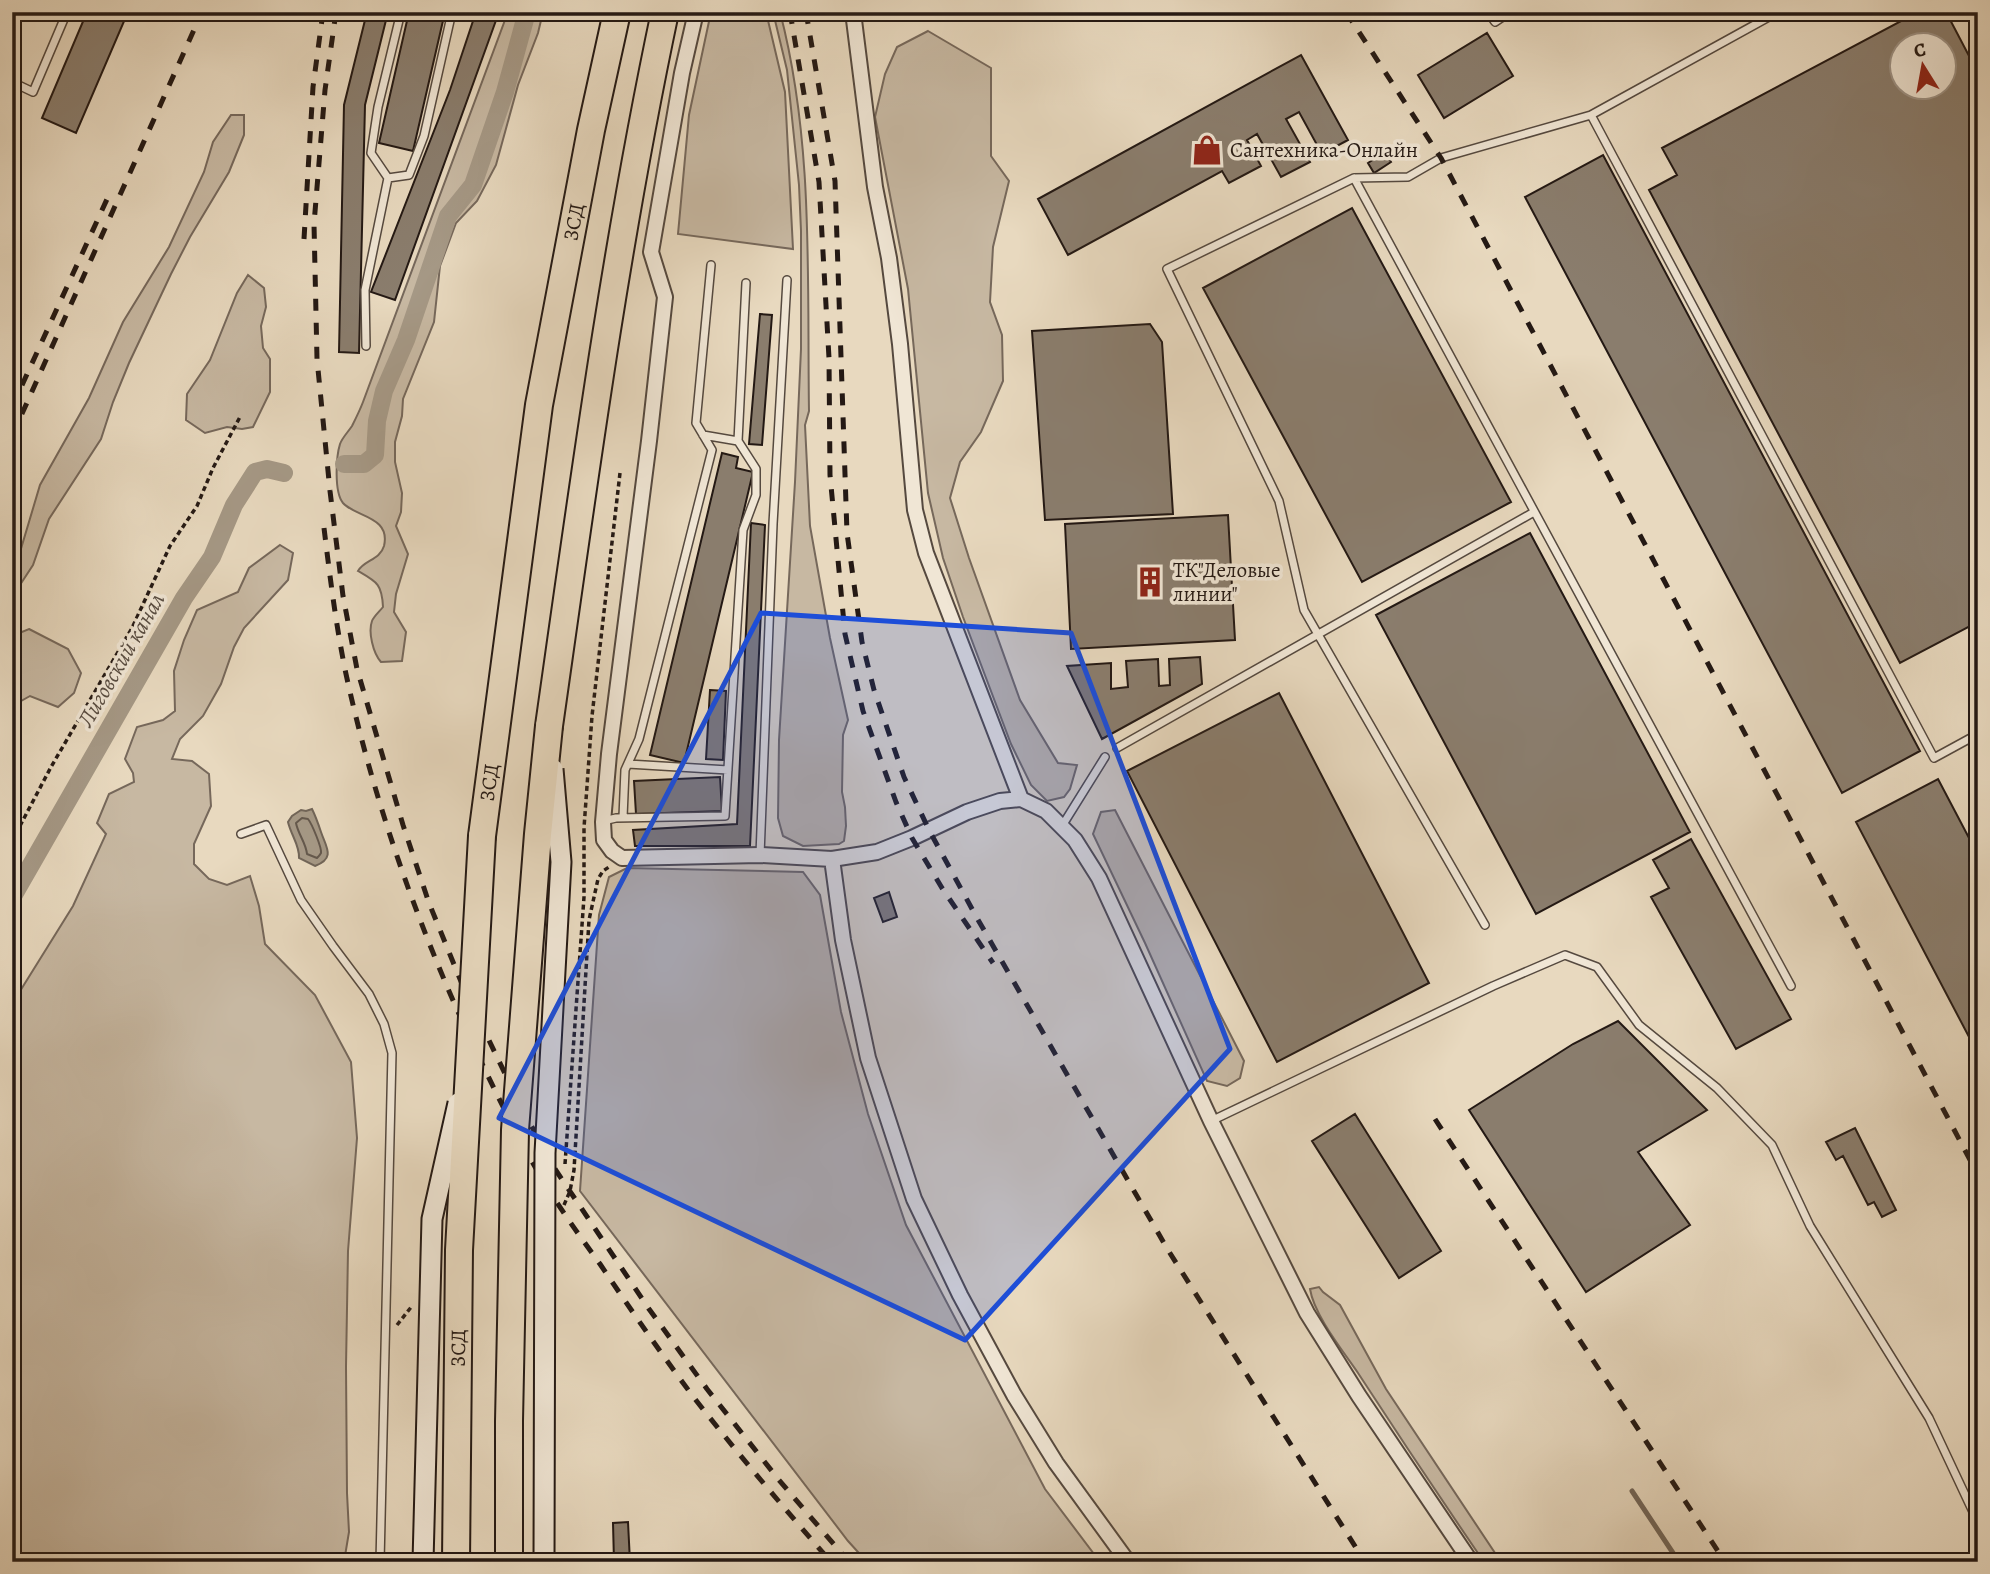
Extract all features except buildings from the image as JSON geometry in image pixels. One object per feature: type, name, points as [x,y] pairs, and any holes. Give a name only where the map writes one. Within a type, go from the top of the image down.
[{"type":"highway","name":"ЗСД","points":[[456,1562],[459,1250],[482,836],[539,405],[591,130],[617,12]]},
{"type":"highway","points":[[509,1562],[515,1130],[538,834],[549,726],[597,387],[640,132],[665,12]]},
{"type":"main road","points":[[544,1562],[545,1153],[561,862],[549,726]]},
{"type":"main road","points":[[423,1562],[432,1219],[469,1058]]},
{"type":"street","points":[[696,12],[675,111],[651,252],[665,297],[609,754],[603,821],[604,841],[622,858],[760,855],[832,859],[877,852],[967,812],[1000,802],[1021,799],[1046,811],[1075,840],[1099,878],[1211,1121],[1307,1313],[1359,1396],[1471,1562]]},
{"type":"street","points":[[853,12],[874,187],[889,258],[900,344],[915,510],[931,565],[1021,799]]},
{"type":"street","points":[[832,859],[843,940],[868,1058],[914,1199],[960,1295],[1014,1395],[1056,1463],[1128,1562]]},
{"type":"lane","points":[[12,82],[33,92],[67,12]]},
{"type":"lane","points":[[366,346],[365,290],[388,178],[371,153],[378,107],[401,12]]},
{"type":"lane","points":[[388,178],[409,175],[424,136],[452,12]]},
{"type":"lane","points":[[1488,12],[1495,22],[1510,12]]},
{"type":"lane","points":[[1485,925],[1304,610],[1279,501],[1167,269],[1354,178],[1408,177],[1441,158],[1591,115],[1779,12]]},
{"type":"lane","points":[[1591,115],[1934,758],[1978,734]]},
{"type":"lane","points":[[1354,178],[1791,986]]},
{"type":"lane","points":[[623,817],[625,771],[639,739],[712,450],[696,423],[712,265]]},
{"type":"lane","points":[[760,855],[787,280]]},
{"type":"lane","points":[[603,821],[623,817],[724,817],[743,530],[756,495],[756,469],[738,442],[747,282]]},
{"type":"lane","points":[[703,435],[738,442]]},
{"type":"lane","points":[[1117,748],[1534,512]]},
{"type":"lane","points":[[1062,827],[1105,757]]},
{"type":"lane","points":[[628,764],[728,770]]},
{"type":"lane","points":[[241,834],[266,825],[301,900],[369,994],[384,1024],[392,1053],[380,1562]]},
{"type":"lane","points":[[1211,1121],[1493,986],[1565,955],[1598,968],[1639,1025],[1717,1088],[1773,1145],[1810,1226],[1929,1418],[1975,1516],[1978,1531]]},
{"type":"path","points":[[12,841],[132,628],[170,546],[197,506],[213,468],[241,415]]},
{"type":"path","points":[[565,1173],[584,897],[584,828],[592,716],[620,473]]},
{"type":"path","points":[[564,1186],[563,1211],[574,1170],[589,920],[598,879],[603,871],[622,858]]},
{"type":"highlighted area","points":[[761,613],[1071,633],[1230,1049],[965,1340],[499,1118]]},
{"type":"shaded area","points":[[508,12],[543,12],[518,85],[496,165],[477,201],[456,223],[440,266],[434,322],[403,399],[402,416],[395,442],[395,462],[402,493],[401,512],[396,526],[408,554],[396,594],[394,612],[406,632],[402,661],[381,662],[371,636],[373,619],[383,607],[380,588],[358,571],[382,551],[385,536],[377,523],[348,508],[340,498],[337,474],[339,450],[363,402]]},
{"type":"shaded area","points":[[711,12],[766,12],[785,92],[793,249],[678,234],[689,115]]},
{"type":"shaded area","points":[[773,12],[780,12],[791,61],[804,160],[809,411],[805,425],[810,526],[848,720],[843,735],[842,792],[846,826],[844,841],[839,844],[803,846],[783,836],[778,818],[779,740],[801,349],[801,231],[787,70]]},
{"type":"shaded area","points":[[928,31],[991,68],[991,156],[1009,181],[993,247],[990,302],[1002,335],[1003,381],[981,432],[960,462],[950,498],[1020,700],[1058,763],[1077,765],[1070,789],[1064,797],[1047,801],[1031,785],[1011,744],[943,558],[928,493],[908,289],[875,117],[885,74],[897,47]]},
{"type":"shaded area","points":[[231,115],[244,115],[244,135],[229,172],[171,274],[129,363],[101,439],[49,519],[33,565],[18,588],[12,590],[12,563],[20,552],[40,485],[89,398],[123,322],[169,247],[204,172],[213,142]]},
{"type":"shaded area","points":[[248,275],[264,288],[266,307],[261,326],[263,348],[270,359],[270,392],[253,427],[227,427],[205,433],[186,420],[187,394],[210,360],[237,293]]},
{"type":"shaded area","points":[[280,545],[293,553],[288,580],[244,628],[221,684],[203,716],[180,739],[172,759],[192,761],[209,774],[211,806],[194,844],[194,864],[209,879],[227,885],[250,876],[259,906],[265,944],[315,995],[351,1062],[357,1138],[348,1251],[346,1367],[349,1532],[344,1562],[12,1562],[12,1004],[73,906],[106,834],[97,823],[109,794],[134,782],[133,773],[125,759],[137,727],[163,720],[175,711],[174,671],[197,610],[238,592],[249,568]]},
{"type":"shaded area","points":[[29,629],[68,649],[81,673],[74,693],[58,707],[30,696],[12,706],[12,636]]},
{"type":"shaded area","points":[[1115,810],[1244,1061],[1240,1078],[1227,1086],[1207,1081],[1093,834],[1101,812]]},
{"type":"shaded area","points":[[627,868],[803,872],[820,895],[841,1012],[868,1114],[906,1225],[1045,1489],[1100,1562],[867,1562],[848,1541],[580,1191],[599,915],[609,877]]},
{"type":"shaded area","points":[[1319,1287],[1340,1305],[1386,1389],[1501,1562],[1484,1562],[1420,1468],[1317,1310],[1310,1289]]},
{"type":"water","points":[[312,809],[328,852],[326,859],[315,866],[299,858],[288,822],[301,810]]},
{"type":"waterway","name":"Лиговский канал","points":[[344,464],[364,464],[375,455],[377,421],[384,391],[406,340],[448,216],[473,185],[505,92],[527,12]]},
{"type":"waterway","name":"Лиговский канал","points":[[12,898],[184,598],[212,557],[234,505],[255,472],[267,469],[284,473]]},
{"type":"waterway","points":[[1632,1491],[1679,1562]]},
{"type":"railway","points":[[12,436],[202,12]]},
{"type":"railway","points":[[304,239],[313,87],[323,12]]},
{"type":"railway","points":[[336,12],[325,90],[314,224],[317,359],[343,596],[357,669],[403,825],[429,903],[462,984],[521,1107],[555,1169],[649,1309],[707,1389],[849,1562]]},
{"type":"railway","points":[[790,12],[819,182],[829,358],[830,475],[845,634],[863,711],[912,838],[993,963]]},
{"type":"railway","points":[[806,12],[835,181],[847,533],[862,642],[874,690],[904,777],[929,830],[977,918],[1168,1250],[1365,1562]]},
{"type":"railway","points":[[1346,12],[1441,158],[1978,1175]]},
{"type":"railway","points":[[12,407],[108,197]]},
{"type":"railway","points":[[324,528],[346,674],[370,771],[400,866],[436,960],[493,1085],[553,1197],[659,1349],[728,1440],[831,1562]]},
{"type":"railway","points":[[1435,1119],[1725,1562]]},
{"type":"place","name":"Сантехника-Онлайн","points":[[1207,150]]},
{"type":"place","name":"ТК\"Деловые линии\"","points":[[1150,582]]}]
